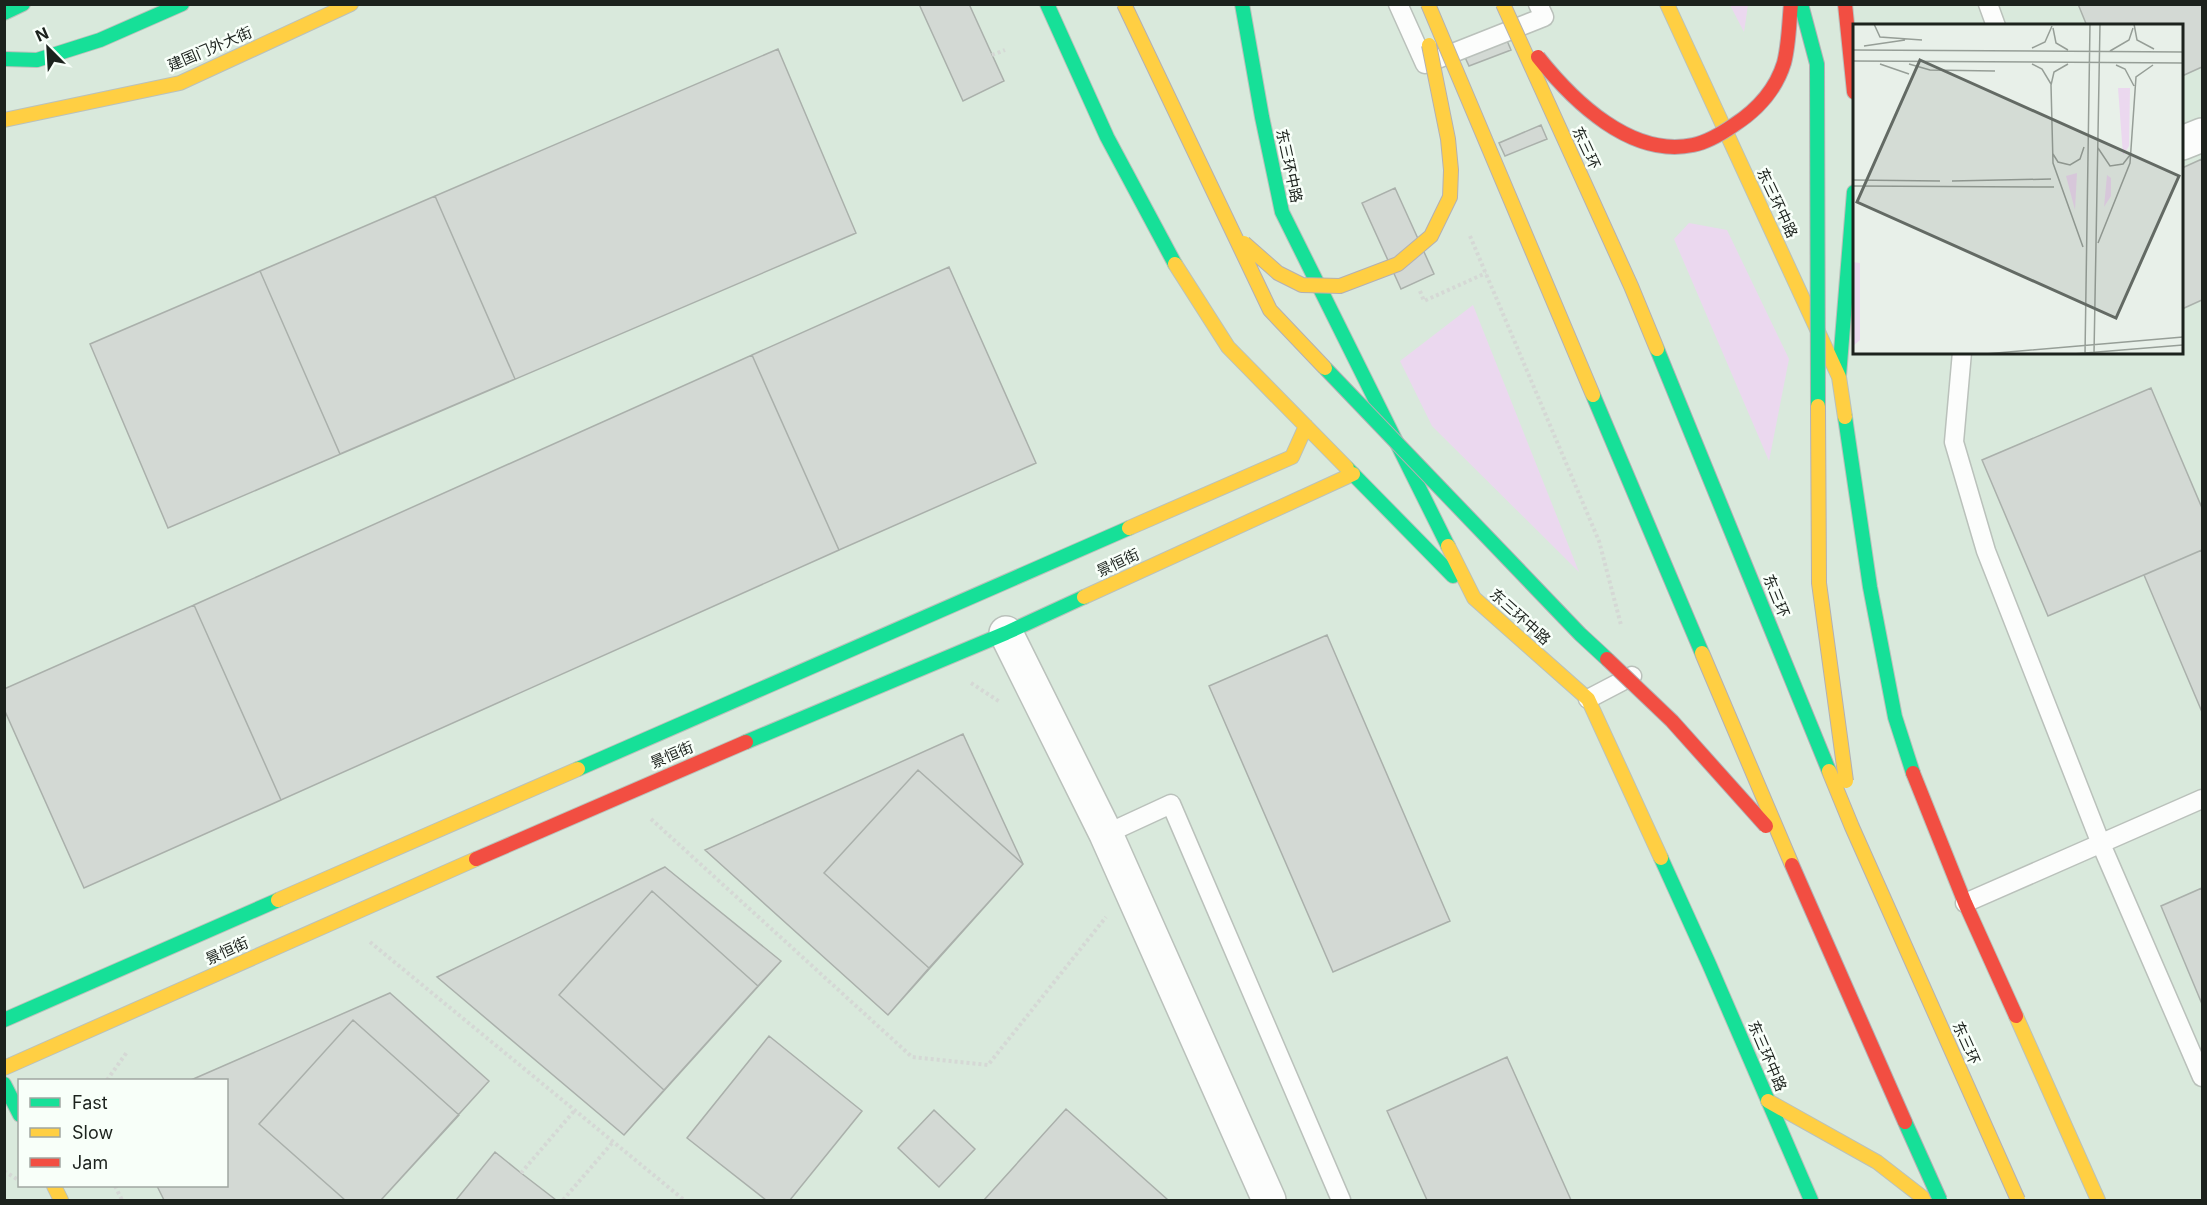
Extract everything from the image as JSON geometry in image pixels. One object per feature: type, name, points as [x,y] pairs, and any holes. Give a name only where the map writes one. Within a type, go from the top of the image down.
[{"type":"main road","points":[[4,13],[23,4]]},
{"type":"main road","points":[[4,59],[37,60],[100,40],[182,4]]},
{"type":"main road","name":"建国门外大街","points":[[4,120],[180,83],[351,4]]},
{"type":"main road","points":[[1047,4],[1107,136],[1183,279],[1228,347],[1474,598]]},
{"type":"main road","points":[[1124,4],[1270,310],[1580,634],[1671,722],[1783,844]]},
{"type":"main road","name":"东三环中路","points":[[1242,4],[1282,213],[1474,598],[1588,699],[1709,964],[1811,1200]]},
{"type":"main road","points":[[1230,230],[1278,273],[1302,285],[1340,286],[1398,264],[1431,236],[1450,197],[1451,170],[1448,139],[1421,4]]},
{"type":"main road","points":[[1428,4],[1783,844],[1940,1200]]},
{"type":"main road","name":"东三环中路","points":[[1667,4],[1839,377],[1870,587],[1895,717],[1917,785],[1965,903],[2098,1200]]},
{"type":"main road","points":[[1506,11],[1550,74],[1582,106],[1622,132],[1651,143],[1687,146],[1716,137],[1749,115],[1769,94],[1783,67],[1791,4]]},
{"type":"main road","points":[[1801,4],[1817,64],[1819,583],[1852,827]]},
{"type":"main road","points":[[1845,4],[1853,82]]},
{"type":"main road","name":"东三环","points":[[1506,11],[1631,286],[1852,827],[2018,1200]]},
{"type":"main road","points":[[1839,377],[1851,281],[1853,222]]},
{"type":"main road","name":"景恒街","points":[[4,1020],[1292,458],[1306,426]]},
{"type":"main road","name":"景恒街","points":[[4,1068],[653,781],[1006,633],[1353,474]]},
{"type":"main road","points":[[4,1084],[18,1111]]},
{"type":"main road","points":[[1768,1101],[1877,1162],[1926,1200]]},
{"type":"street","points":[[2183,142],[2202,135]]},
{"type":"street","points":[[1006,633],[1106,834],[1269,1200]]},
{"type":"lane","points":[[1398,4],[1425,64],[1544,17],[1539,4]]},
{"type":"lane","points":[[1988,4],[1995,24]]},
{"type":"lane","points":[[1962,354],[1954,441],[1986,551],[2101,844],[2202,1077]]},
{"type":"lane","points":[[1588,699],[1634,675]]},
{"type":"lane","points":[[1965,903],[2202,799]]},
{"type":"lane","points":[[1106,834],[1171,804],[1341,1200]]},
{"type":"path","points":[[992,55],[1005,50]]},
{"type":"path","points":[[1467,229],[1599,541],[1634,675]]},
{"type":"path","points":[[1416,282],[1424,301],[1485,273]]},
{"type":"path","points":[[964,679],[1002,703]]},
{"type":"path","points":[[661,814],[650,819],[912,1057],[988,1065],[1107,918],[1102,907]]},
{"type":"path","points":[[380,936],[370,941],[684,1200]]},
{"type":"path","points":[[108,1079],[129,1049]]},
{"type":"path","points":[[521,1173],[575,1110]]},
{"type":"path","points":[[563,1200],[614,1142]]},
{"type":"path","points":[[4,1171],[18,1180]]},
{"type":"shaded area","points":[[5,5],[2202,5],[2202,1200],[5,1200]]},
{"type":"shaded area","points":[[1730,5],[1748,5],[1744,32]]},
{"type":"shaded area","points":[[1689,223],[1727,230],[1789,359],[1769,461],[1674,239]]},
{"type":"shaded area","points":[[1473,305],[1579,572],[1432,426],[1400,361]]},
{"type":"building","points":[[919,4],[969,4],[1004,81],[963,101]]},
{"type":"building","points":[[2078,4],[2202,4],[2202,67],[2183,76],[2183,24],[2086,24]]},
{"type":"building","points":[[1505,36],[1511,50],[1469,66],[1463,53]]},
{"type":"building","points":[[778,49],[856,233],[168,528],[90,344]]},
{"type":"building","points":[[1541,125],[1547,139],[1505,156],[1499,143]]},
{"type":"building","points":[[2202,159],[2202,300],[2183,309],[2183,168]]},
{"type":"building","points":[[1395,188],[1434,274],[1401,289],[1362,203]]},
{"type":"building","points":[[435,196],[515,379],[340,454],[260,271]]},
{"type":"building","points":[[949,267],[1036,463],[839,550],[752,355]]},
{"type":"building","points":[[752,355],[839,550],[281,800],[194,605]]},
{"type":"building","points":[[2151,388],[2202,508],[2202,550],[2048,616],[1982,460]]},
{"type":"building","points":[[2202,550],[2202,712],[2144,575]]},
{"type":"building","points":[[194,605],[281,800],[84,888],[4,709],[4,689]]},
{"type":"building","points":[[1327,635],[1450,921],[1333,972],[1209,686]]},
{"type":"building","points":[[963,734],[1023,864],[888,1015],[705,850]]},
{"type":"building","points":[[963,734],[1023,864],[918,770],[824,873],[929,968],[888,1015],[705,850]]},
{"type":"building","points":[[918,770],[1023,864],[929,968],[824,873]]},
{"type":"building","points":[[665,867],[781,961],[624,1135],[437,977]]},
{"type":"building","points":[[665,867],[781,961],[758,986],[652,891],[559,995],[664,1090],[624,1135],[437,977]]},
{"type":"building","points":[[2202,888],[2202,1004],[2161,906]]},
{"type":"building","points":[[652,891],[758,986],[664,1090],[559,995]]},
{"type":"building","points":[[390,993],[489,1081],[381,1200],[164,1200],[158,1187],[228,1187],[228,1079],[193,1079]]},
{"type":"building","points":[[353,1020],[459,1115],[381,1200],[345,1200],[259,1124]]},
{"type":"building","points":[[769,1036],[862,1111],[790,1200],[766,1200],[687,1138]]},
{"type":"building","points":[[1507,1057],[1571,1200],[1427,1200],[1387,1111]]},
{"type":"building","points":[[1066,1109],[1168,1200],[984,1200]]},
{"type":"building","points":[[934,1110],[975,1149],[939,1187],[898,1148]]},
{"type":"building","points":[[495,1152],[521,1173],[556,1200],[456,1200]]},
{"type":"traffic: fast","points":[[4,13],[23,4]]},
{"type":"traffic: fast","points":[[4,59],[37,60],[100,40],[182,4]]},
{"type":"traffic: fast","points":[[1047,4],[1107,137],[1175,264]]},
{"type":"traffic: fast","points":[[1242,4],[1282,212],[1448,546]]},
{"type":"traffic: fast","points":[[1801,4],[1817,64],[1818,406]]},
{"type":"traffic: fast","points":[[1839,376],[1853,204]]},
{"type":"traffic: fast","points":[[1657,349],[1829,771]]},
{"type":"traffic: fast","points":[[1325,368],[1580,634],[1607,659]]},
{"type":"traffic: fast","points":[[1593,395],[1702,653]]},
{"type":"traffic: fast","points":[[1845,417],[1870,587],[1895,717],[1913,773]]},
{"type":"traffic: fast","points":[[1347,468],[1453,576]]},
{"type":"traffic: fast","points":[[578,769],[1129,528]]},
{"type":"traffic: fast","points":[[746,742],[1006,633],[1084,597]]},
{"type":"traffic: fast","points":[[1661,858],[1811,1200]]},
{"type":"traffic: fast","points":[[4,1020],[278,900]]},
{"type":"traffic: fast","points":[[4,1084],[18,1111]]},
{"type":"traffic: fast","points":[[1905,1122],[1940,1200]]},
{"type":"traffic: slow","points":[[4,120],[180,83],[351,4]]},
{"type":"traffic: slow","points":[[1124,4],[1270,310],[1325,368]]},
{"type":"traffic: slow","points":[[1428,4],[1593,395]]},
{"type":"traffic: slow","points":[[1503,4],[1631,286],[1657,349]]},
{"type":"traffic: slow","points":[[1667,4],[1839,377],[1845,417]]},
{"type":"traffic: slow","points":[[1244,243],[1278,273],[1302,285],[1340,286],[1398,264],[1431,236],[1450,197],[1451,170],[1448,139],[1429,45]]},
{"type":"traffic: slow","points":[[1175,264],[1228,347],[1347,468]]},
{"type":"traffic: slow","points":[[1818,406],[1819,583],[1846,781]]},
{"type":"traffic: slow","points":[[1129,528],[1292,457],[1306,426]]},
{"type":"traffic: slow","points":[[1084,597],[1353,474]]},
{"type":"traffic: slow","points":[[1448,546],[1474,598],[1588,699],[1661,858]]},
{"type":"traffic: slow","points":[[1702,653],[1792,865]]},
{"type":"traffic: slow","points":[[278,900],[578,769]]},
{"type":"traffic: slow","points":[[1829,771],[2018,1200]]},
{"type":"traffic: slow","points":[[4,1068],[476,859]]},
{"type":"traffic: slow","points":[[2016,1016],[2098,1200]]},
{"type":"traffic: slow","points":[[1768,1101],[1877,1162],[1926,1200]]},
{"type":"traffic: slow","points":[[54,1187],[61,1200]]},
{"type":"traffic: jam","points":[[1538,57],[1586,108],[1626,134],[1648,143],[1670,147],[1693,145],[1724,132],[1758,106],[1771,90],[1784,63],[1791,4]]},
{"type":"traffic: jam","points":[[1845,4],[1853,82]]},
{"type":"traffic: jam","points":[[1607,659],[1672,721],[1766,826]]},
{"type":"traffic: jam","points":[[476,859],[746,742]]},
{"type":"traffic: jam","points":[[1913,773],[1965,903],[2016,1016]]},
{"type":"traffic: jam","points":[[1792,865],[1905,1122]]}]
